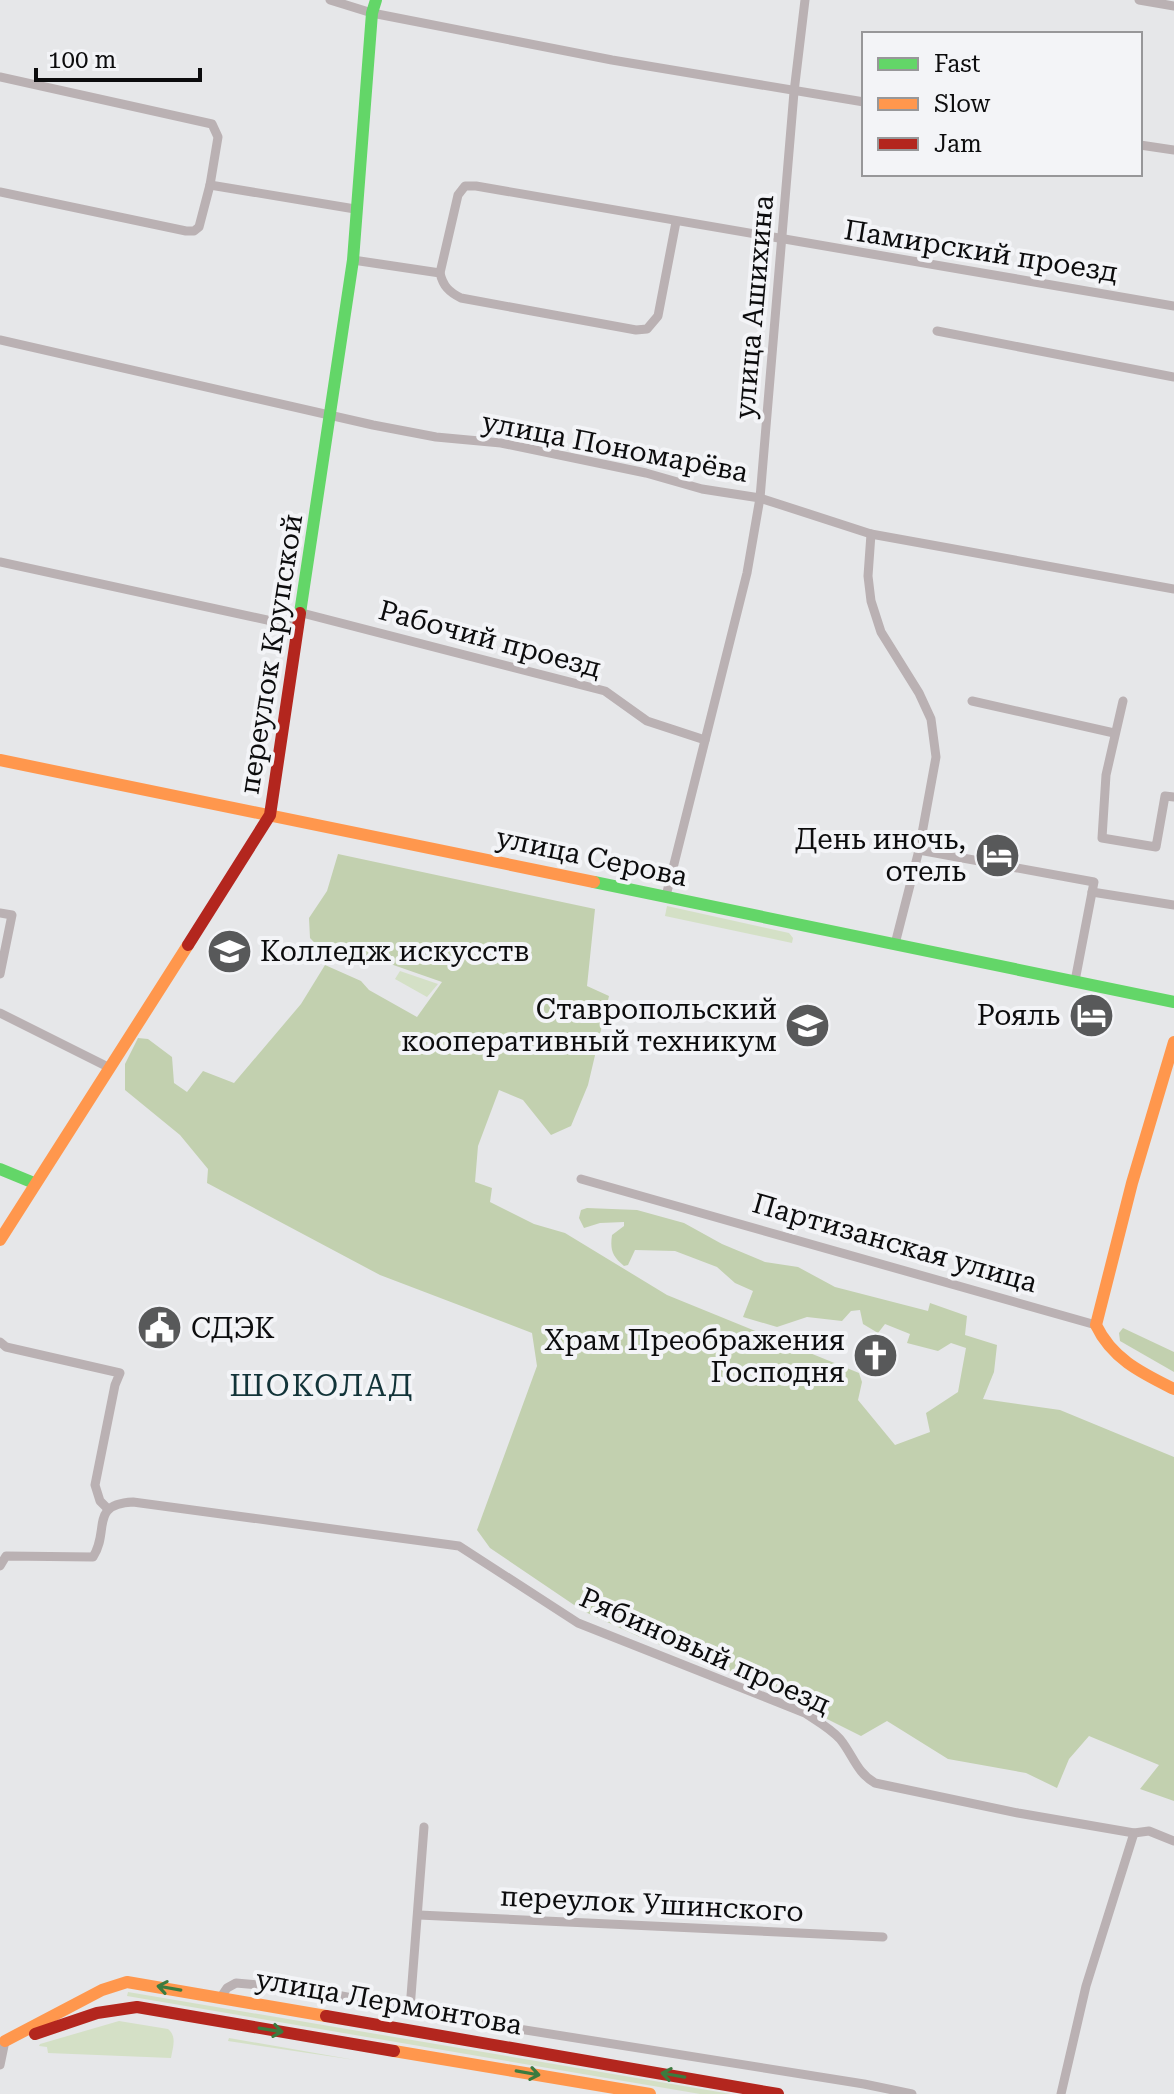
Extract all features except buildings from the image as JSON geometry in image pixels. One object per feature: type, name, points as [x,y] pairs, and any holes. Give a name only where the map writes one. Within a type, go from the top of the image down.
[{"type":"main road","name":"переулок Крупской","points":[[0,1240],[270,815],[353,260],[374,6]]},
{"type":"main road","name":"улица Серова","points":[[0,760],[1174,1002]]},
{"type":"main road","points":[[1174,1042],[1139,1157],[1096,1325],[1105,1344],[1140,1372],[1174,1389]]},
{"type":"main road","points":[[0,1169],[34,1183]]},
{"type":"main road","points":[[137,2007],[123,1999],[121,1991],[124,1987],[143,1983]]},
{"type":"main road","name":"улица Лермонтова","points":[[2,2042],[113,1985],[143,1983],[778,2094]]},
{"type":"main road","name":"улица Лермонтова","points":[[2,2042],[22,2039],[87,2014],[137,2007],[650,2094]]},
{"type":"street","points":[[330,0],[374,6],[597,57],[862,102]]},
{"type":"street","name":"улица Ашихина","points":[[666,896],[747,573],[760,498],[794,92],[805,0]]},
{"type":"street","points":[[1139,0],[1174,6]]},
{"type":"street","points":[[0,77],[212,124],[218,137],[202,221],[194,231],[0,192]]},
{"type":"street","points":[[1142,145],[1174,150]]},
{"type":"street","points":[[210,185],[355,209]]},
{"type":"street","name":"Памирский проезд","points":[[440,273],[458,195],[465,186],[1174,306]]},
{"type":"street","points":[[353,260],[440,273],[450,293],[461,298],[636,330],[647,329],[658,316],[676,222]]},
{"type":"street","points":[[937,331],[1174,377]]},
{"type":"street","name":"улица Пономарёва","points":[[0,340],[436,437],[519,446],[646,473],[702,489],[760,498],[871,534],[1174,589]]},
{"type":"street","points":[[871,534],[868,576],[874,611],[881,632],[919,693],[931,719],[936,757],[919,850],[895,944]]},
{"type":"street","points":[[0,562],[299,627]]},
{"type":"street","name":"Рабочий проезд","points":[[302,613],[605,691],[647,721],[705,740]]},
{"type":"street","points":[[972,701],[1114,733]]},
{"type":"street","points":[[1123,701],[1106,775],[1102,838],[1156,847],[1165,796],[1174,797]]},
{"type":"street","points":[[919,850],[1094,882],[1075,981]]},
{"type":"street","points":[[1092,892],[1174,905]]},
{"type":"street","points":[[0,913],[12,915],[0,974]]},
{"type":"street","points":[[0,1013],[110,1068]]},
{"type":"street","name":"Партизанская улица","points":[[581,1179],[1096,1325]]},
{"type":"street","points":[[0,1342],[6,1347],[120,1373],[95,1485],[100,1501],[107,1508],[97,1551],[93,1557],[6,1556],[0,1566]]},
{"type":"street","name":"Рябиновый проезд","points":[[107,1508],[119,1502],[133,1502],[459,1546],[578,1623],[805,1713],[830,1729],[863,1776],[875,1783],[1018,1813],[1134,1833],[1149,1831],[1174,1841]]},
{"type":"street","points":[[410,2009],[424,1827]]},
{"type":"street","points":[[1061,2094],[1086,1986],[1134,1833]]},
{"type":"street","name":"переулок Ушинского","points":[[419,1915],[883,1937]]},
{"type":"street","points":[[221,1997],[227,1988],[236,1983],[251,1982],[912,2094]]},
{"type":"street","points":[[0,2065],[2,2042]]},
{"type":"green space","points":[[338,854],[595,909],[587,986],[609,996],[588,1085],[571,1126],[551,1135],[523,1100],[499,1090],[478,1146],[475,1182],[492,1188],[490,1202],[534,1224],[565,1233],[667,1295],[859,1373],[862,1382],[858,1400],[895,1445],[930,1432],[926,1413],[958,1392],[966,1348],[951,1343],[938,1351],[907,1343],[910,1334],[885,1324],[878,1333],[863,1324],[860,1310],[851,1311],[842,1321],[807,1317],[777,1327],[743,1317],[753,1291],[735,1283],[717,1267],[675,1251],[635,1250],[628,1265],[624,1266],[614,1256],[611,1245],[612,1235],[624,1226],[624,1222],[600,1223],[584,1228],[579,1218],[581,1210],[637,1210],[684,1223],[722,1244],[765,1262],[798,1267],[835,1287],[928,1311],[930,1303],[967,1316],[965,1335],[997,1345],[994,1372],[983,1399],[1060,1410],[1174,1457],[1174,1801],[1140,1789],[1159,1765],[1089,1736],[1069,1759],[1057,1788],[1026,1773],[948,1759],[887,1721],[861,1736],[731,1671],[642,1638],[583,1611],[490,1548],[477,1530],[537,1366],[532,1333],[380,1275],[207,1183],[208,1169],[180,1135],[125,1090],[125,1064],[138,1038],[148,1039],[172,1057],[174,1083],[187,1092],[203,1071],[234,1083],[301,1004],[325,965],[361,981],[369,990],[417,1017],[442,982],[379,960],[331,960],[310,938],[309,918],[327,891]]},
{"type":"green space","points":[[667,906],[789,933],[792,943],[665,916]]},
{"type":"green space","points":[[400,971],[438,984],[427,997],[395,979]]},
{"type":"green space","points":[[1123,1328],[1174,1352],[1174,1372],[1120,1341],[1119,1333]]},
{"type":"green space","points":[[128,1992],[731,2094],[700,2094],[127,1996]]},
{"type":"green space","points":[[119,2021],[168,2029],[173,2038],[171,2058],[48,2053],[47,2047],[39,2046],[40,2044]]},
{"type":"green space","points":[[229,2038],[355,2060],[228,2041]]},
{"type":"traffic: fast","points":[[300,613],[353,260],[372,13],[376,0]]},
{"type":"traffic: fast","points":[[594,882],[1174,1002]]},
{"type":"traffic: fast","points":[[0,1169],[34,1183]]},
{"type":"traffic: slow","points":[[0,760],[594,882]]},
{"type":"traffic: slow","points":[[0,1240],[188,945]]},
{"type":"traffic: slow","points":[[1174,1042],[1132,1183],[1096,1325],[1119,1356],[1139,1371],[1174,1389]]},
{"type":"traffic: slow","points":[[5,2041],[102,1990],[127,1982],[326,2016]]},
{"type":"traffic: slow","points":[[394,2051],[650,2094]]},
{"type":"traffic: jam","points":[[188,945],[270,815],[300,613]]},
{"type":"traffic: jam","points":[[35,2034],[97,2013],[137,2007],[394,2051]]},
{"type":"traffic: jam","points":[[326,2016],[778,2094]]},
{"type":"place","name":"День иночь, отель","points":[[997,855]]},
{"type":"place","name":"Колледж искусств","points":[[229,951]]},
{"type":"place","name":"Рояль","points":[[1091,1015]]},
{"type":"place","name":"Ставропольский кооперативный техникум","points":[[808,1025]]},
{"type":"place","name":"СДЭК","points":[[160,1328]]},
{"type":"place","name":"Храм Преображения Господня","points":[[876,1356]]},
{"type":"district","name":"ШОКОЛАД","points":[[322,1385]]}]
